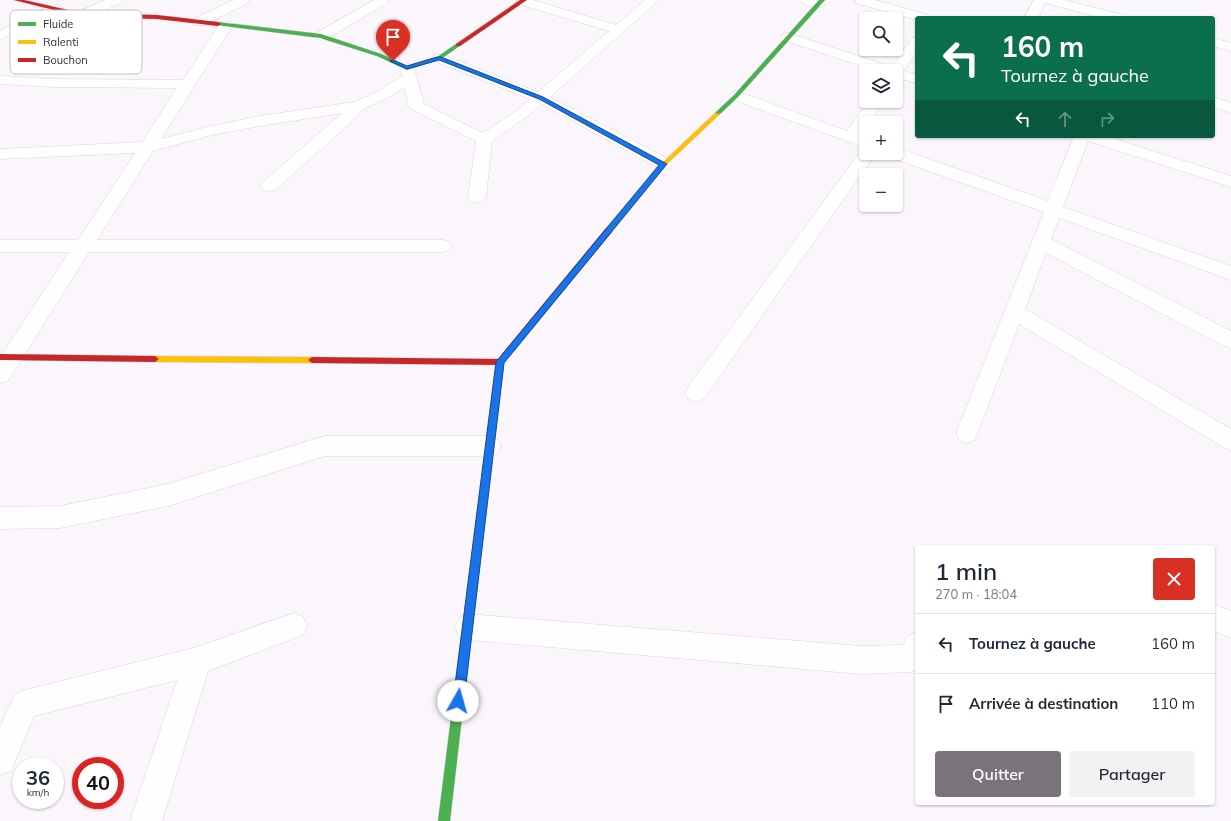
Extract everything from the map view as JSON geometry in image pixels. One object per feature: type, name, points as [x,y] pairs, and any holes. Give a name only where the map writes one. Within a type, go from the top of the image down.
[{"type":"street","points":[[17,0],[61,10]]},
{"type":"street","points":[[93,10],[116,0]]},
{"type":"street","points":[[199,22],[243,0]]},
{"type":"street","points":[[321,36],[383,0]]},
{"type":"street","points":[[0,154],[148,147],[211,130],[358,106],[382,95],[408,73],[439,58],[524,0],[618,30]]},
{"type":"street","points":[[477,197],[484,139],[524,112],[654,0]]},
{"type":"street","points":[[861,0],[916,16]]},
{"type":"street","points":[[1032,16],[1040,0]]},
{"type":"street","points":[[1049,0],[1111,16]]},
{"type":"street","points":[[444,821],[500,362],[664,164],[736,96],[788,37],[815,1]]},
{"type":"street","points":[[49,10],[53,8]]},
{"type":"street","points":[[142,17],[157,17],[321,36],[379,55],[408,73],[416,94],[416,106]]},
{"type":"street","points":[[0,375],[6,357],[84,246],[226,25]]},
{"type":"street","points":[[0,36],[10,31]]},
{"type":"street","points":[[788,37],[870,64]]},
{"type":"street","points":[[1215,43],[1231,47]]},
{"type":"street","points":[[902,64],[915,45]]},
{"type":"street","points":[[439,58],[541,98],[664,164]]},
{"type":"street","points":[[903,74],[915,78]]},
{"type":"street","points":[[0,80],[52,83],[189,84]]},
{"type":"street","points":[[382,95],[416,106],[484,139]]},
{"type":"street","points":[[736,96],[859,140]]},
{"type":"street","points":[[1215,103],[1231,108]]},
{"type":"street","points":[[270,186],[339,125],[358,106]]},
{"type":"street","points":[[851,137],[871,108]]},
{"type":"street","points":[[968,433],[1081,138]]},
{"type":"street","points":[[1096,138],[1231,182]]},
{"type":"street","points":[[903,156],[1231,273]]},
{"type":"street","points":[[696,393],[863,160]]},
{"type":"street","points":[[1041,242],[1231,340]]},
{"type":"street","points":[[0,246],[443,246]]},
{"type":"street","points":[[1014,312],[1231,440]]},
{"type":"street","points":[[6,357],[500,362]]},
{"type":"street","points":[[0,518],[60,517],[168,495],[325,446],[490,446]]},
{"type":"street","points":[[1215,618],[1231,625]]},
{"type":"street","points":[[0,760],[6,732],[25,704],[197,661],[294,626]]},
{"type":"street","points":[[468,627],[861,660],[911,658],[915,650]]},
{"type":"street","points":[[146,821],[197,661]]},
{"type":"traffic: fast","points":[[717,114],[736,96],[822,0]]},
{"type":"traffic: fast","points":[[218,24],[321,36],[379,55],[407,68],[439,58],[458,45]]},
{"type":"traffic: fast","points":[[444,821],[469,614]]},
{"type":"traffic: slow","points":[[609,230],[664,164],[717,114]]},
{"type":"traffic: slow","points":[[469,614],[500,362],[505,356]]},
{"type":"traffic: slow","points":[[155,359],[312,360]]},
{"type":"traffic: jam","points":[[17,0],[60,10]]},
{"type":"traffic: jam","points":[[458,45],[524,0]]},
{"type":"traffic: jam","points":[[142,17],[218,24]]},
{"type":"traffic: jam","points":[[505,356],[609,230]]},
{"type":"traffic: jam","points":[[0,357],[155,359]]},
{"type":"traffic: jam","points":[[312,360],[500,362]]},
{"type":"route","points":[[393,61],[407,68],[439,58],[541,98],[664,164],[500,362],[458,701]]}]
